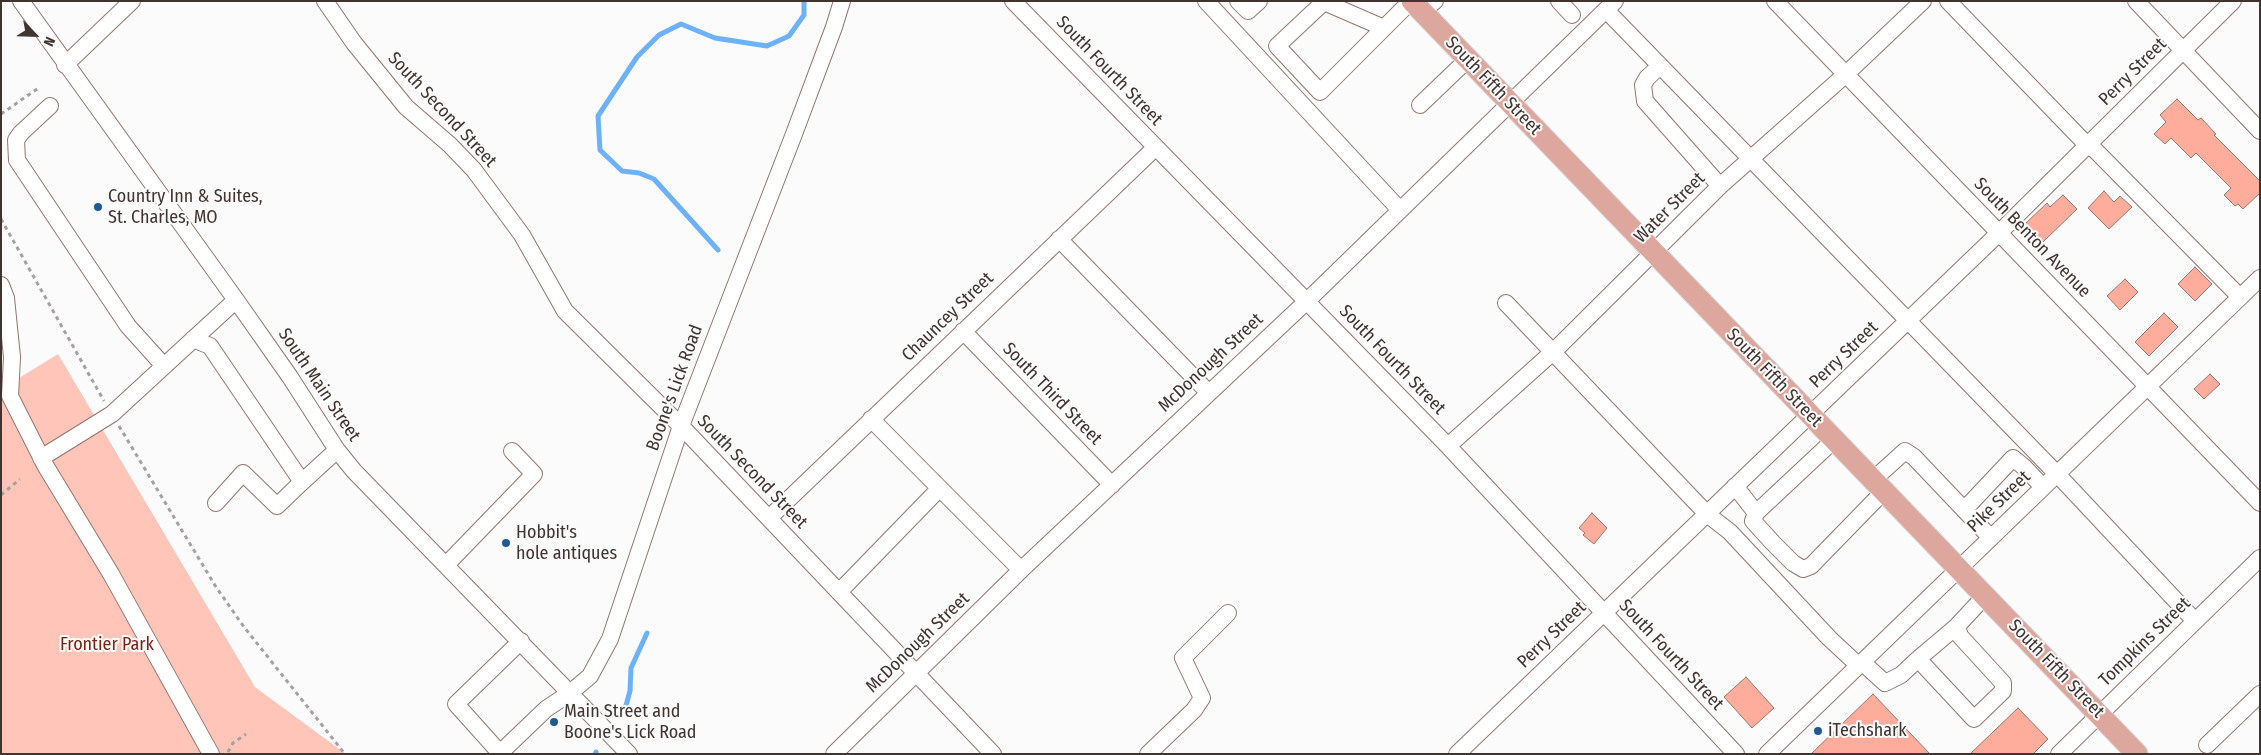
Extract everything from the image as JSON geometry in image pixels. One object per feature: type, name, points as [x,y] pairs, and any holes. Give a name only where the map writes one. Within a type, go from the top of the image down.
[{"type":"main road","name":"South Fifth Street","points":[[1420,4],[1468,60],[2137,754]]},
{"type":"street","name":"South Main Street","points":[[20,1],[236,300],[290,377],[337,450],[354,471],[629,754]]},
{"type":"street","points":[[65,65],[132,1]]},
{"type":"street","name":"South Second Street","points":[[325,1],[354,43],[406,107],[450,144],[474,170],[522,235],[566,311],[681,426],[993,754]]},
{"type":"street","name":"Boone's Lick Road","points":[[500,753],[546,709],[570,693],[590,676],[610,639],[681,426],[821,63],[842,1]]},
{"type":"street","name":"South Fourth Street","points":[[1013,1],[1448,446],[1736,754]]},
{"type":"street","points":[[1206,1],[1400,210]]},
{"type":"street","points":[[1238,1],[1248,12],[1259,1]]},
{"type":"street","points":[[1559,1],[1572,15]]},
{"type":"street","name":"South Benton Avenue","points":[[1775,1],[2260,503]]},
{"type":"street","name":"Water Street","points":[[1448,446],[1554,351],[1720,186],[1845,75],[1923,1]]},
{"type":"street","points":[[1948,1],[2087,146],[2095,150],[2240,297]]},
{"type":"street","points":[[2136,1],[2184,49],[2260,131]]},
{"type":"street","name":"Perry Street","points":[[1457,754],[1999,233],[2233,1]]},
{"type":"street","points":[[1384,28],[1325,2],[1277,46],[1320,92],[1384,28],[1420,4]]},
{"type":"street","points":[[1611,6],[1660,66],[2057,474],[2195,621]]},
{"type":"street","name":"McDonough Street","points":[[834,754],[1021,570],[1307,301],[1611,6]]},
{"type":"street","points":[[1420,105],[1468,60]]},
{"type":"street","points":[[1660,66],[1647,78],[1643,85],[1645,101],[1720,186]]},
{"type":"street","points":[[50,106],[21,132],[16,140],[17,160],[128,326],[164,366]]},
{"type":"street","name":"Chauncey Street","points":[[769,518],[1156,147]]},
{"type":"street","points":[[1059,239],[1208,393]]},
{"type":"street","name":"Pike Street","points":[[1767,754],[2260,278]]},
{"type":"street","points":[[1,285],[6,298],[12,358],[10,396],[42,458],[111,574],[210,753]]},
{"type":"street","points":[[42,458],[112,414],[236,300]]},
{"type":"street","points":[[1506,303],[1554,351],[1707,514],[1730,532],[1829,638],[1885,683],[1901,675],[1957,626],[1985,596]]},
{"type":"street","name":"South Third Street","points":[[963,331],[1112,485]]},
{"type":"street","points":[[193,339],[210,346],[302,482]]},
{"type":"street","points":[[871,419],[1021,570]]},
{"type":"street","points":[[1755,517],[1834,440]]},
{"type":"street","points":[[216,503],[243,473],[277,506],[337,450]]},
{"type":"street","points":[[446,565],[534,474],[512,451]]},
{"type":"street","points":[[1735,486],[1755,517],[1793,563],[1803,569],[1811,566],[1905,451],[1914,457],[1990,538]]},
{"type":"street","points":[[1964,510],[2013,458],[2024,466],[2043,487]]},
{"type":"street","points":[[839,592],[939,489]]},
{"type":"street","name":"Tompkins Street","points":[[2069,750],[2100,714],[2260,558]]},
{"type":"street","points":[[1148,754],[1194,710],[1202,698],[1183,658],[1228,613]]},
{"type":"street","points":[[1918,660],[1974,719],[2003,691],[2002,683],[1960,636],[1957,626]]},
{"type":"street","points":[[500,753],[456,704],[521,641]]},
{"type":"street","points":[[2201,750],[2260,694]]},
{"type":"path","points":[[1,114],[40,87]]},
{"type":"path","points":[[1,220],[112,414],[216,587],[244,627],[345,754]]},
{"type":"path","points":[[1,495],[20,479]]},
{"type":"path","points":[[227,754],[233,743],[246,734]]},
{"type":"green space","name":"Frontier Park","points":[[58,354],[255,687],[346,754],[1,754],[1,389]]},
{"type":"building","points":[[2177,99],[2198,120],[2201,118],[2216,134],[2214,135],[2260,181],[2260,193],[2243,209],[2238,204],[2235,206],[2224,195],[2231,188],[2196,153],[2191,158],[2171,138],[2165,144],[2154,134],[2166,122],[2160,115]]},
{"type":"building","points":[[2104,191],[2114,202],[2120,196],[2132,207],[2109,229],[2088,208]]},
{"type":"building","points":[[2063,195],[2077,209],[2043,242],[2025,224],[2047,203],[2050,207]]},
{"type":"building","points":[[2195,267],[2212,284],[2195,301],[2178,284]]},
{"type":"building","points":[[2125,279],[2138,292],[2120,310],[2107,296]]},
{"type":"building","points":[[2164,313],[2178,327],[2149,356],[2135,342]]},
{"type":"building","points":[[2210,374],[2220,384],[2204,399],[2194,389]]},
{"type":"building","points":[[1592,513],[1607,528],[1594,544],[1583,535],[1585,533],[1579,528]]},
{"type":"building","points":[[1746,677],[1774,708],[1752,728],[1724,697]]},
{"type":"building","points":[[1873,694],[1930,754],[1811,754]]},
{"type":"building","points":[[2018,708],[2048,739],[2033,754],[1970,754]]},
{"type":"waterway","points":[[718,250],[654,179],[639,173],[622,171],[600,150],[598,116],[637,57],[659,35],[681,24],[715,38],[767,46],[789,36],[804,15],[804,1]]},
{"type":"waterway","points":[[625,709],[630,691],[631,668],[647,633]]},
{"type":"place","name":"Country Inn & Suites, St. Charles, MO","points":[[98,207]]},
{"type":"place","name":"Hobbit's hole antiques","points":[[506,543]]},
{"type":"place","name":"Main Street and Boone's Lick Road","points":[[554,722]]},
{"type":"place","name":"iTechshark","points":[[1818,731]]}]
